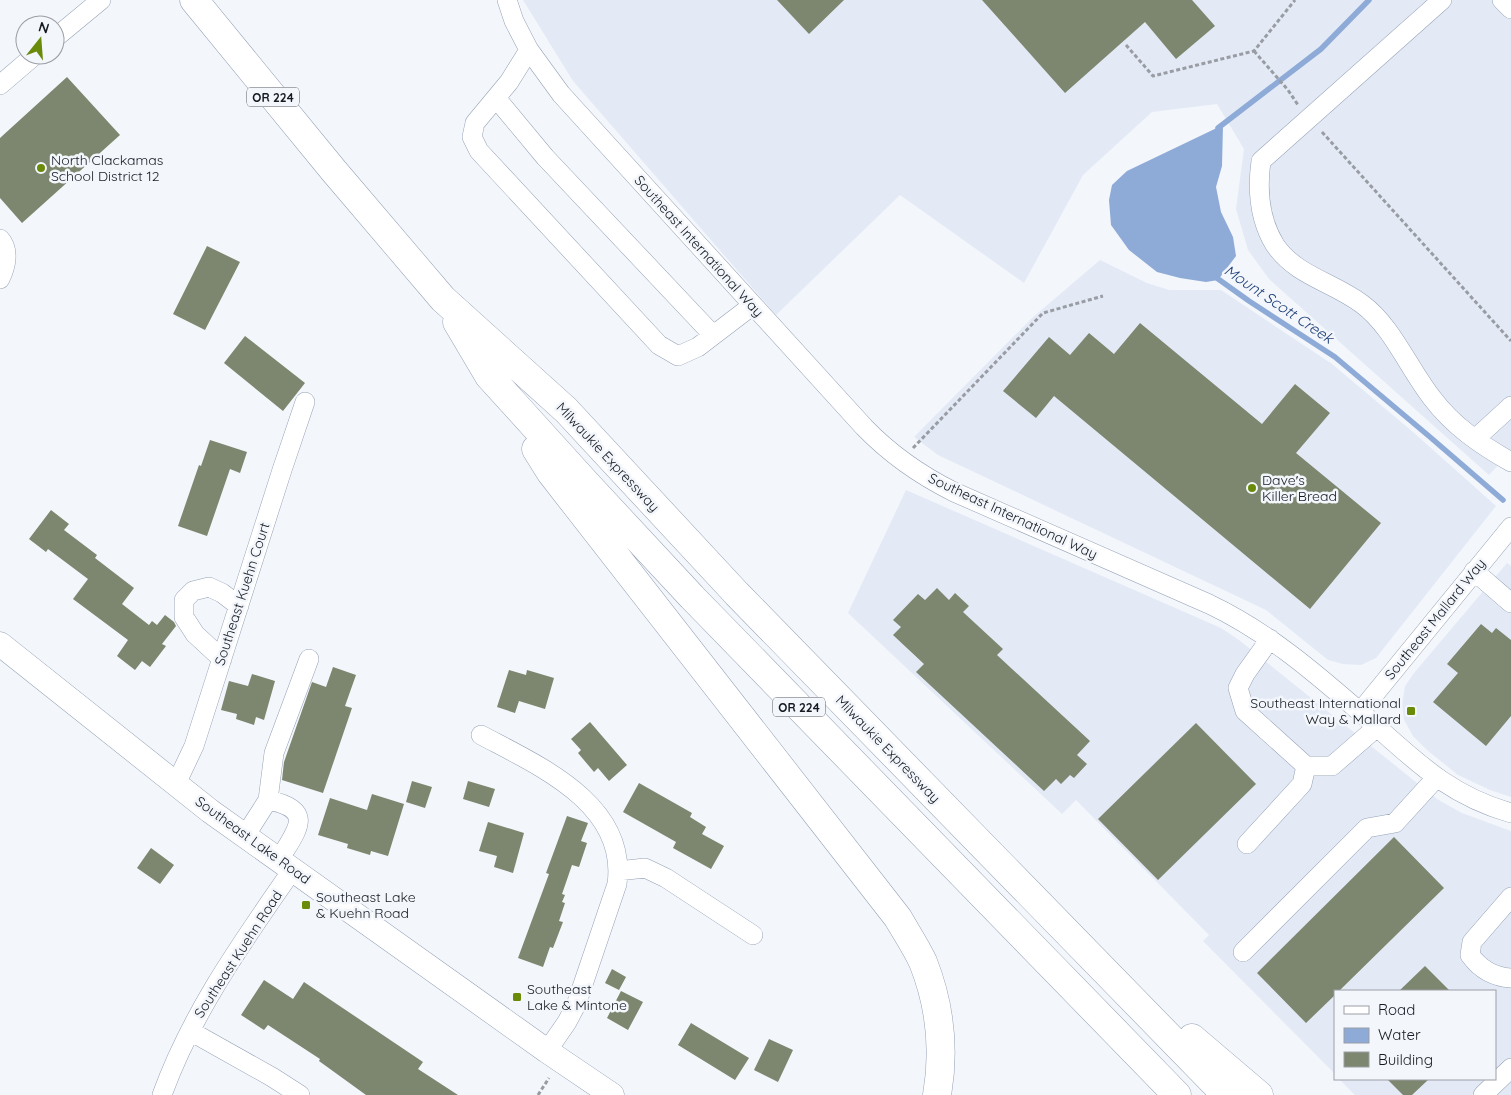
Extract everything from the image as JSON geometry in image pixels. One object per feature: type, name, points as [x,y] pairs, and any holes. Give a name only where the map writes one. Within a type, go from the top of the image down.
[{"type":"highway","name":"Milwaukie Expressway","points":[[194,0],[334,171],[444,299],[566,410],[737,594],[1226,1095]]},
{"type":"highway","name":"Milwaukie Expressway","points":[[444,299],[489,376],[585,482],[692,597],[1177,1095]]},
{"type":"highway","points":[[489,376],[551,473],[898,918],[922,960],[935,998],[941,1031],[941,1069],[937,1095]]},
{"type":"highway","points":[[1059,924],[1259,1095]]},
{"type":"main road","name":"Southeast Lake Road","points":[[0,644],[176,784],[245,836],[547,1051],[612,1095]]},
{"type":"street","points":[[65,30],[101,0]]},
{"type":"street","name":"Southeast International Way","points":[[507,0],[514,21],[529,50],[575,110],[870,434],[900,460],[934,482],[954,492],[1216,607],[1248,625],[1292,656],[1436,778],[1468,797],[1511,813]]},
{"type":"street","points":[[1442,0],[1261,161],[1258,181],[1260,204],[1266,229],[1290,262],[1308,275],[1341,290],[1363,304],[1387,330],[1431,398],[1451,421],[1511,462]]},
{"type":"street","points":[[1502,0],[1511,9]]},
{"type":"street","points":[[529,50],[509,82],[475,124],[472,137],[479,151],[659,345],[678,356],[698,347],[753,305]]},
{"type":"street","points":[[0,85],[23,65]]},
{"type":"street","points":[[496,98],[545,157],[713,335]]},
{"type":"street","points":[[0,239],[5,245],[6,257],[0,279]]},
{"type":"street","name":"Southeast Kuehn Court","points":[[176,784],[194,746],[305,402]]},
{"type":"street","points":[[1475,439],[1511,406]]},
{"type":"street","name":"Southeast Mallard Way","points":[[1360,712],[1511,527]]},
{"type":"street","points":[[1474,571],[1511,602]]},
{"type":"street","points":[[222,659],[195,634],[184,617],[184,600],[193,591],[209,587],[222,593],[239,606]]},
{"type":"street","points":[[1270,639],[1245,674],[1238,688],[1245,711],[1306,766],[1332,766],[1377,727]]},
{"type":"street","points":[[245,836],[268,800],[274,753],[309,659]]},
{"type":"street","points":[[481,735],[548,771],[572,788],[592,806],[607,828],[617,858],[618,872],[616,884],[576,1005],[547,1051]]},
{"type":"street","points":[[1247,844],[1302,784],[1306,766]]},
{"type":"street","points":[[1243,952],[1368,828],[1395,823],[1436,778]]},
{"type":"street","name":"Southeast Kuehn Road","points":[[162,1095],[190,1031],[210,992],[286,865],[300,819],[295,811],[288,806],[268,800]]},
{"type":"street","points":[[618,872],[644,868],[666,878],[753,934]]},
{"type":"street","points":[[1511,897],[1472,942],[1470,955],[1477,966],[1498,977],[1511,978]]},
{"type":"street","points":[[190,1031],[300,1095]]},
{"type":"street","points":[[1483,1095],[1511,1068]]},
{"type":"path","points":[[1126,45],[1153,76],[1254,50],[1295,0]]},
{"type":"path","points":[[1254,50],[1309,118],[1511,341]]},
{"type":"path","points":[[900,460],[1043,313],[1103,296]]},
{"type":"shaded area","points":[[523,0],[1511,0],[1511,451],[1489,475],[1269,279],[1248,250],[1236,209],[1244,149],[1217,104],[1152,112],[1083,175],[1024,283],[900,195],[776,315],[573,81]]},
{"type":"shaded area","points":[[1100,260],[1147,283],[1169,290],[1221,290],[1332,364],[1413,432],[1496,506],[1376,658],[1361,665],[1343,664],[1328,660],[1266,610],[938,455],[914,437],[1032,318]]},
{"type":"shaded area","points":[[906,490],[1221,628],[1239,640],[1437,799],[1462,813],[1511,831],[1511,1095],[1355,1095],[1340,1080],[1496,1080],[1496,990],[1334,990],[1334,1073],[1203,941],[1209,935],[1076,800],[1062,814],[848,613]]},
{"type":"shaded area","points":[[1507,563],[1511,566],[1511,797],[1490,790],[1458,775],[1427,750],[1413,736],[1404,720],[1402,704],[1405,686],[1414,673]]},
{"type":"water","points":[[1223,125],[1222,166],[1216,187],[1221,212],[1233,237],[1236,256],[1218,280],[1206,282],[1157,272],[1129,250],[1111,225],[1109,200],[1112,185],[1127,171]]},
{"type":"building","points":[[777,0],[844,0],[809,34]]},
{"type":"building","points":[[982,0],[1192,0],[1215,26],[1176,59],[1145,22],[1065,93]]},
{"type":"building","name":"North Clackamas School District 12","points":[[67,77],[120,135],[22,223],[0,198],[0,138]]},
{"type":"building","points":[[207,246],[240,262],[205,330],[173,314]]},
{"type":"building","name":"Dave's Killer Bread","points":[[1140,323],[1262,424],[1295,384],[1330,413],[1296,453],[1381,523],[1310,609],[1054,396],[1036,418],[1003,391],[1049,337],[1070,355],[1089,333],[1114,354]]},
{"type":"building","points":[[245,336],[305,383],[283,411],[224,363]]},
{"type":"building","points":[[210,440],[247,452],[240,473],[230,469],[207,536],[178,526],[199,465],[201,466]]},
{"type":"building","points":[[51,510],[69,524],[64,530],[97,555],[95,558],[134,588],[122,604],[149,625],[152,621],[157,625],[165,615],[174,622],[176,626],[162,644],[166,646],[150,667],[142,661],[135,670],[117,656],[128,640],[73,599],[88,579],[48,549],[46,552],[29,539]]},
{"type":"building","points":[[937,588],[949,600],[955,593],[969,606],[963,612],[1003,649],[997,655],[1090,741],[1077,755],[1087,764],[1074,778],[1070,775],[1061,784],[1056,779],[1044,791],[916,672],[924,664],[893,635],[901,627],[893,620],[918,594],[925,600]]},
{"type":"building","points":[[1481,624],[1492,633],[1496,628],[1511,640],[1511,716],[1486,746],[1433,702],[1458,673],[1447,664]]},
{"type":"building","points":[[333,667],[356,675],[345,706],[352,708],[323,793],[282,780],[284,762],[312,682],[326,687]]},
{"type":"building","points":[[509,670],[526,675],[527,670],[554,678],[545,709],[519,701],[515,713],[497,707]]},
{"type":"building","points":[[252,674],[275,681],[264,720],[256,717],[254,725],[236,719],[237,714],[221,710],[229,681],[248,686]]},
{"type":"building","points":[[590,722],[627,765],[609,781],[598,768],[594,772],[578,753],[581,750],[571,739]]},
{"type":"building","points":[[1196,723],[1256,784],[1158,880],[1098,819]]},
{"type":"building","points":[[412,781],[432,787],[425,808],[406,802]]},
{"type":"building","points":[[468,781],[495,789],[489,807],[463,799]]},
{"type":"building","points":[[639,783],[692,813],[690,817],[706,827],[702,834],[724,846],[711,869],[673,848],[676,842],[623,812]]},
{"type":"building","points":[[372,794],[404,804],[388,856],[371,851],[370,855],[347,848],[348,844],[318,835],[330,798],[367,810]]},
{"type":"building","points":[[567,816],[588,823],[581,841],[587,843],[579,867],[572,865],[562,894],[565,895],[562,902],[565,903],[559,921],[563,922],[553,948],[550,947],[543,967],[518,958],[549,874],[546,873]]},
{"type":"building","points":[[488,822],[524,833],[513,873],[494,867],[497,856],[479,851]]},
{"type":"building","points":[[1394,837],[1444,888],[1340,990],[1334,990],[1334,996],[1306,1023],[1257,973]]},
{"type":"building","points":[[151,848],[174,865],[160,884],[137,868]]},
{"type":"building","points":[[1425,966],[1449,990],[1400,990]]},
{"type":"building","points":[[612,969],[626,977],[619,990],[605,983]]},
{"type":"building","points":[[264,980],[293,999],[304,982],[423,1062],[418,1069],[458,1095],[366,1095],[319,1061],[320,1059],[268,1025],[264,1030],[241,1015]]},
{"type":"building","points":[[621,991],[643,1002],[628,1030],[607,1018]]},
{"type":"building","points":[[691,1023],[749,1058],[735,1080],[678,1045]]},
{"type":"building","points":[[769,1039],[793,1050],[778,1082],[754,1070]]},
{"type":"building","points":[[1388,1080],[1428,1080],[1412,1095],[1403,1095]]},
{"type":"waterway","name":"Mount Scott Creek","points":[[1218,128],[1321,49],[1369,0]]},
{"type":"waterway","name":"Mount Scott Creek","points":[[1214,276],[1335,357],[1503,500]]},
{"type":"place","name":"North Clackamas School District 12","points":[[41,168]]},
{"type":"place","name":"Dave's Killer Bread","points":[[1252,488]]},
{"type":"place","name":"Southeast International Way & Mallard","points":[[1411,711]]},
{"type":"place","name":"Southeast Lake & Kuehn Road","points":[[306,905]]},
{"type":"place","name":"Southeast Lake & Mintone","points":[[517,997]]}]
